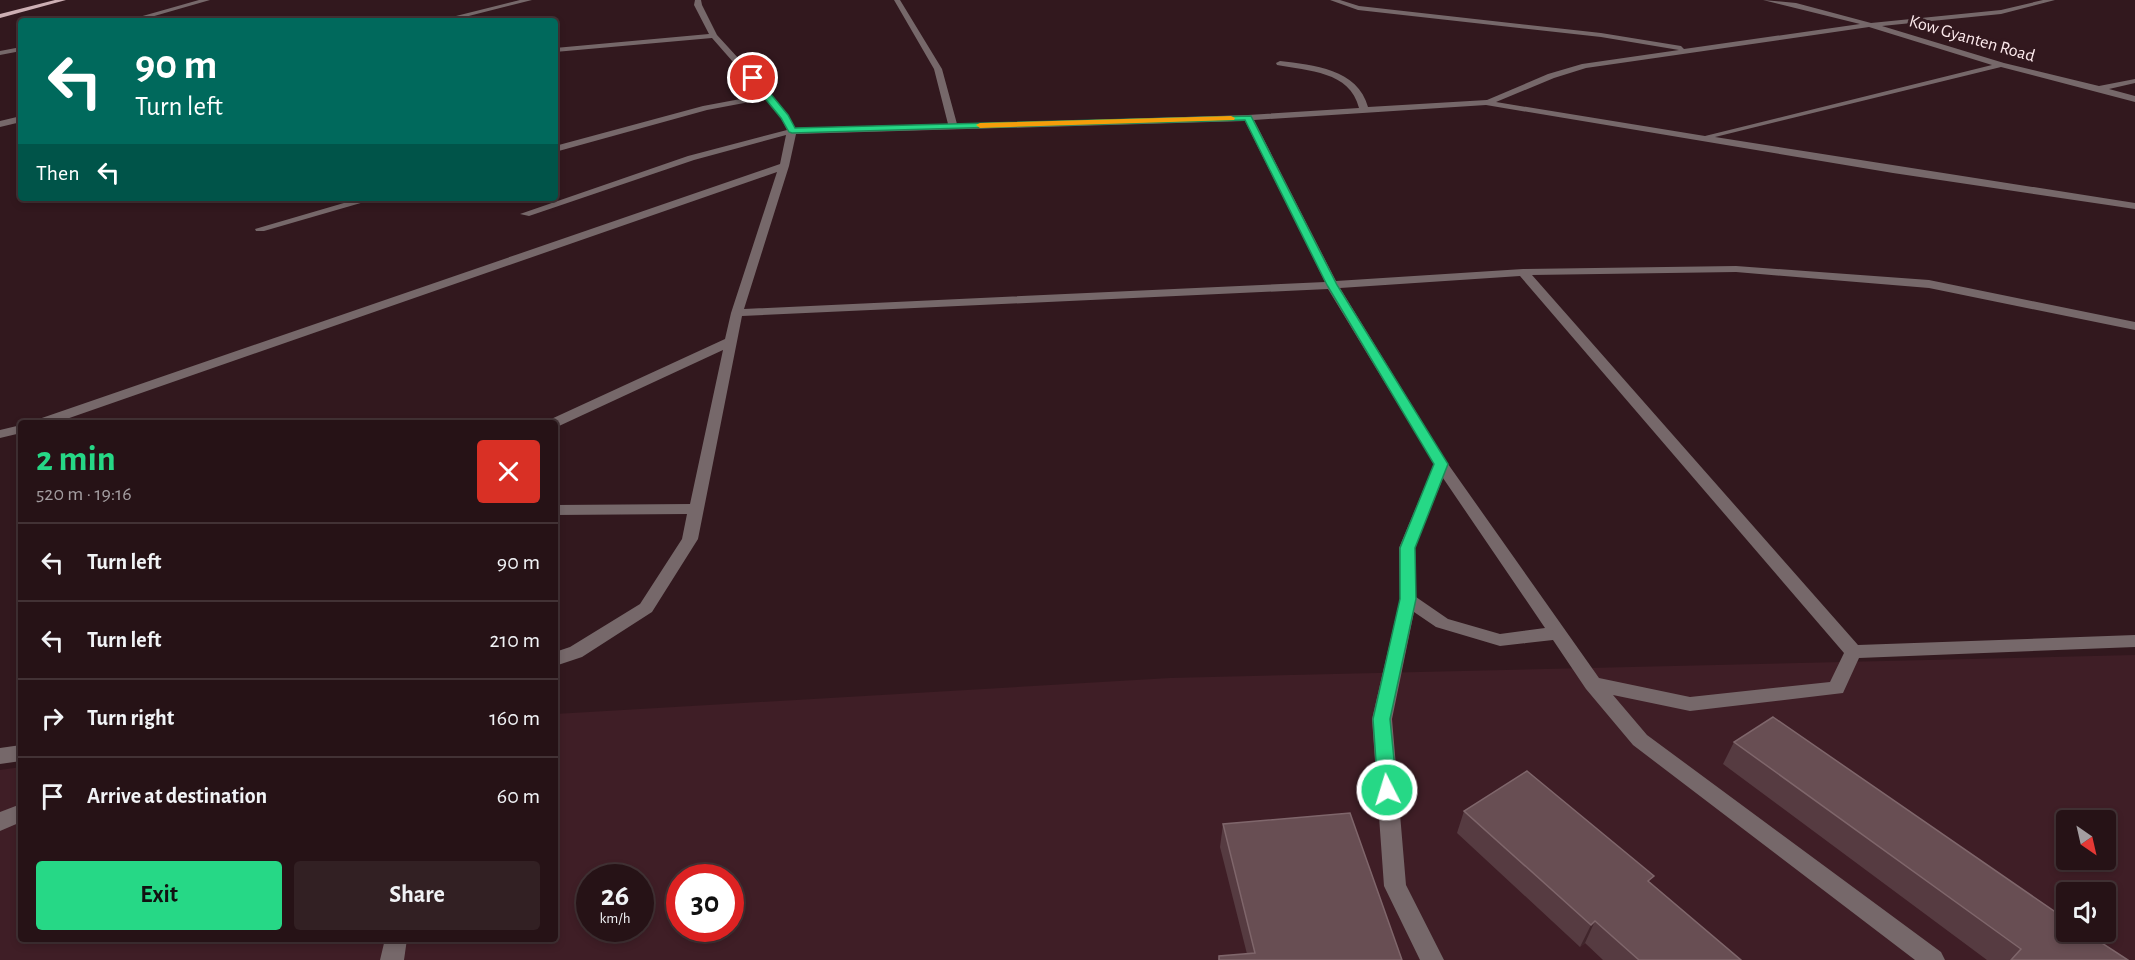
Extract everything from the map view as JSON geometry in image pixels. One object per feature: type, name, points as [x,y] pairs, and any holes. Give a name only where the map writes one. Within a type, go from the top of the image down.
[{"type":"main road","points":[[0,10],[42,0]]},
{"type":"main road","points":[[0,16],[63,0]]},
{"type":"street","points":[[140,18],[207,0]]},
{"type":"street","points":[[453,18],[529,0]]},
{"type":"street","points":[[558,658],[576,652],[646,608],[690,539],[737,313],[784,166],[792,131],[785,117],[768,96],[714,36],[698,5],[698,0]]},
{"type":"street","points":[[897,0],[938,69],[953,126]]},
{"type":"street","points":[[1333,0],[1358,8],[1601,35],[1695,50]]},
{"type":"street","name":"Kow Gyanten Road","points":[[1766,0],[1798,5],[2001,65],[2101,88],[2135,99]]},
{"type":"street","points":[[1488,102],[1566,71],[1869,25],[2001,12],[2052,0]]},
{"type":"street","points":[[558,50],[714,36]]},
{"type":"street","points":[[0,53],[18,50]]},
{"type":"street","points":[[1280,63],[1309,67],[1345,80],[1363,100],[1364,111]]},
{"type":"street","points":[[1702,137],[2001,65]]},
{"type":"street","points":[[2101,88],[2135,81]]},
{"type":"street","points":[[558,148],[706,108],[768,96]]},
{"type":"street","points":[[525,214],[691,158],[792,131],[1248,118],[1488,102],[1997,188],[2135,206]]},
{"type":"street","points":[[1248,118],[1332,285],[1441,464],[1593,684],[1640,740],[1933,960]]},
{"type":"street","points":[[0,124],[18,120]]},
{"type":"street","points":[[50,420],[784,166]]},
{"type":"street","points":[[260,229],[362,201]]},
{"type":"street","points":[[737,313],[1332,285],[1523,272],[1736,269],[1929,284],[2135,326]]},
{"type":"street","points":[[1523,272],[1853,652]]},
{"type":"street","points":[[558,421],[731,341]]},
{"type":"street","points":[[0,434],[18,430]]},
{"type":"street","points":[[1432,960],[1395,886],[1382,719],[1408,599],[1407,548],[1441,464]]},
{"type":"street","points":[[558,510],[697,509]]},
{"type":"street","points":[[1408,599],[1442,623],[1500,640],[1558,633]]},
{"type":"street","points":[[1853,652],[2135,641]]},
{"type":"street","points":[[1593,684],[1690,704],[1836,688],[1853,652]]},
{"type":"street","points":[[0,756],[18,753]]},
{"type":"street","points":[[0,822],[18,813]]},
{"type":"street","points":[[393,960],[396,942]]},
{"type":"shaded area","points":[[2135,655],[2135,960],[0,960],[0,770],[18,767],[18,942],[558,942],[558,714],[1170,678]]},
{"type":"building","points":[[1773,717],[2056,912],[2056,942],[2100,942],[2128,960],[2011,960],[2021,949],[1734,742]]},
{"type":"building","points":[[1527,771],[1654,876],[1648,881],[1741,960],[1639,960],[1595,921],[1591,925],[1464,811]]},
{"type":"building","points":[[1350,813],[1402,960],[1219,960],[1219,956],[1255,953],[1223,824]]},
{"type":"slow traffic","points":[[980,125],[1231,118]]},
{"type":"route","points":[[753,78],[785,117],[792,131],[1248,118],[1332,285],[1441,464],[1407,548],[1408,599],[1382,719],[1387,790]]}]
